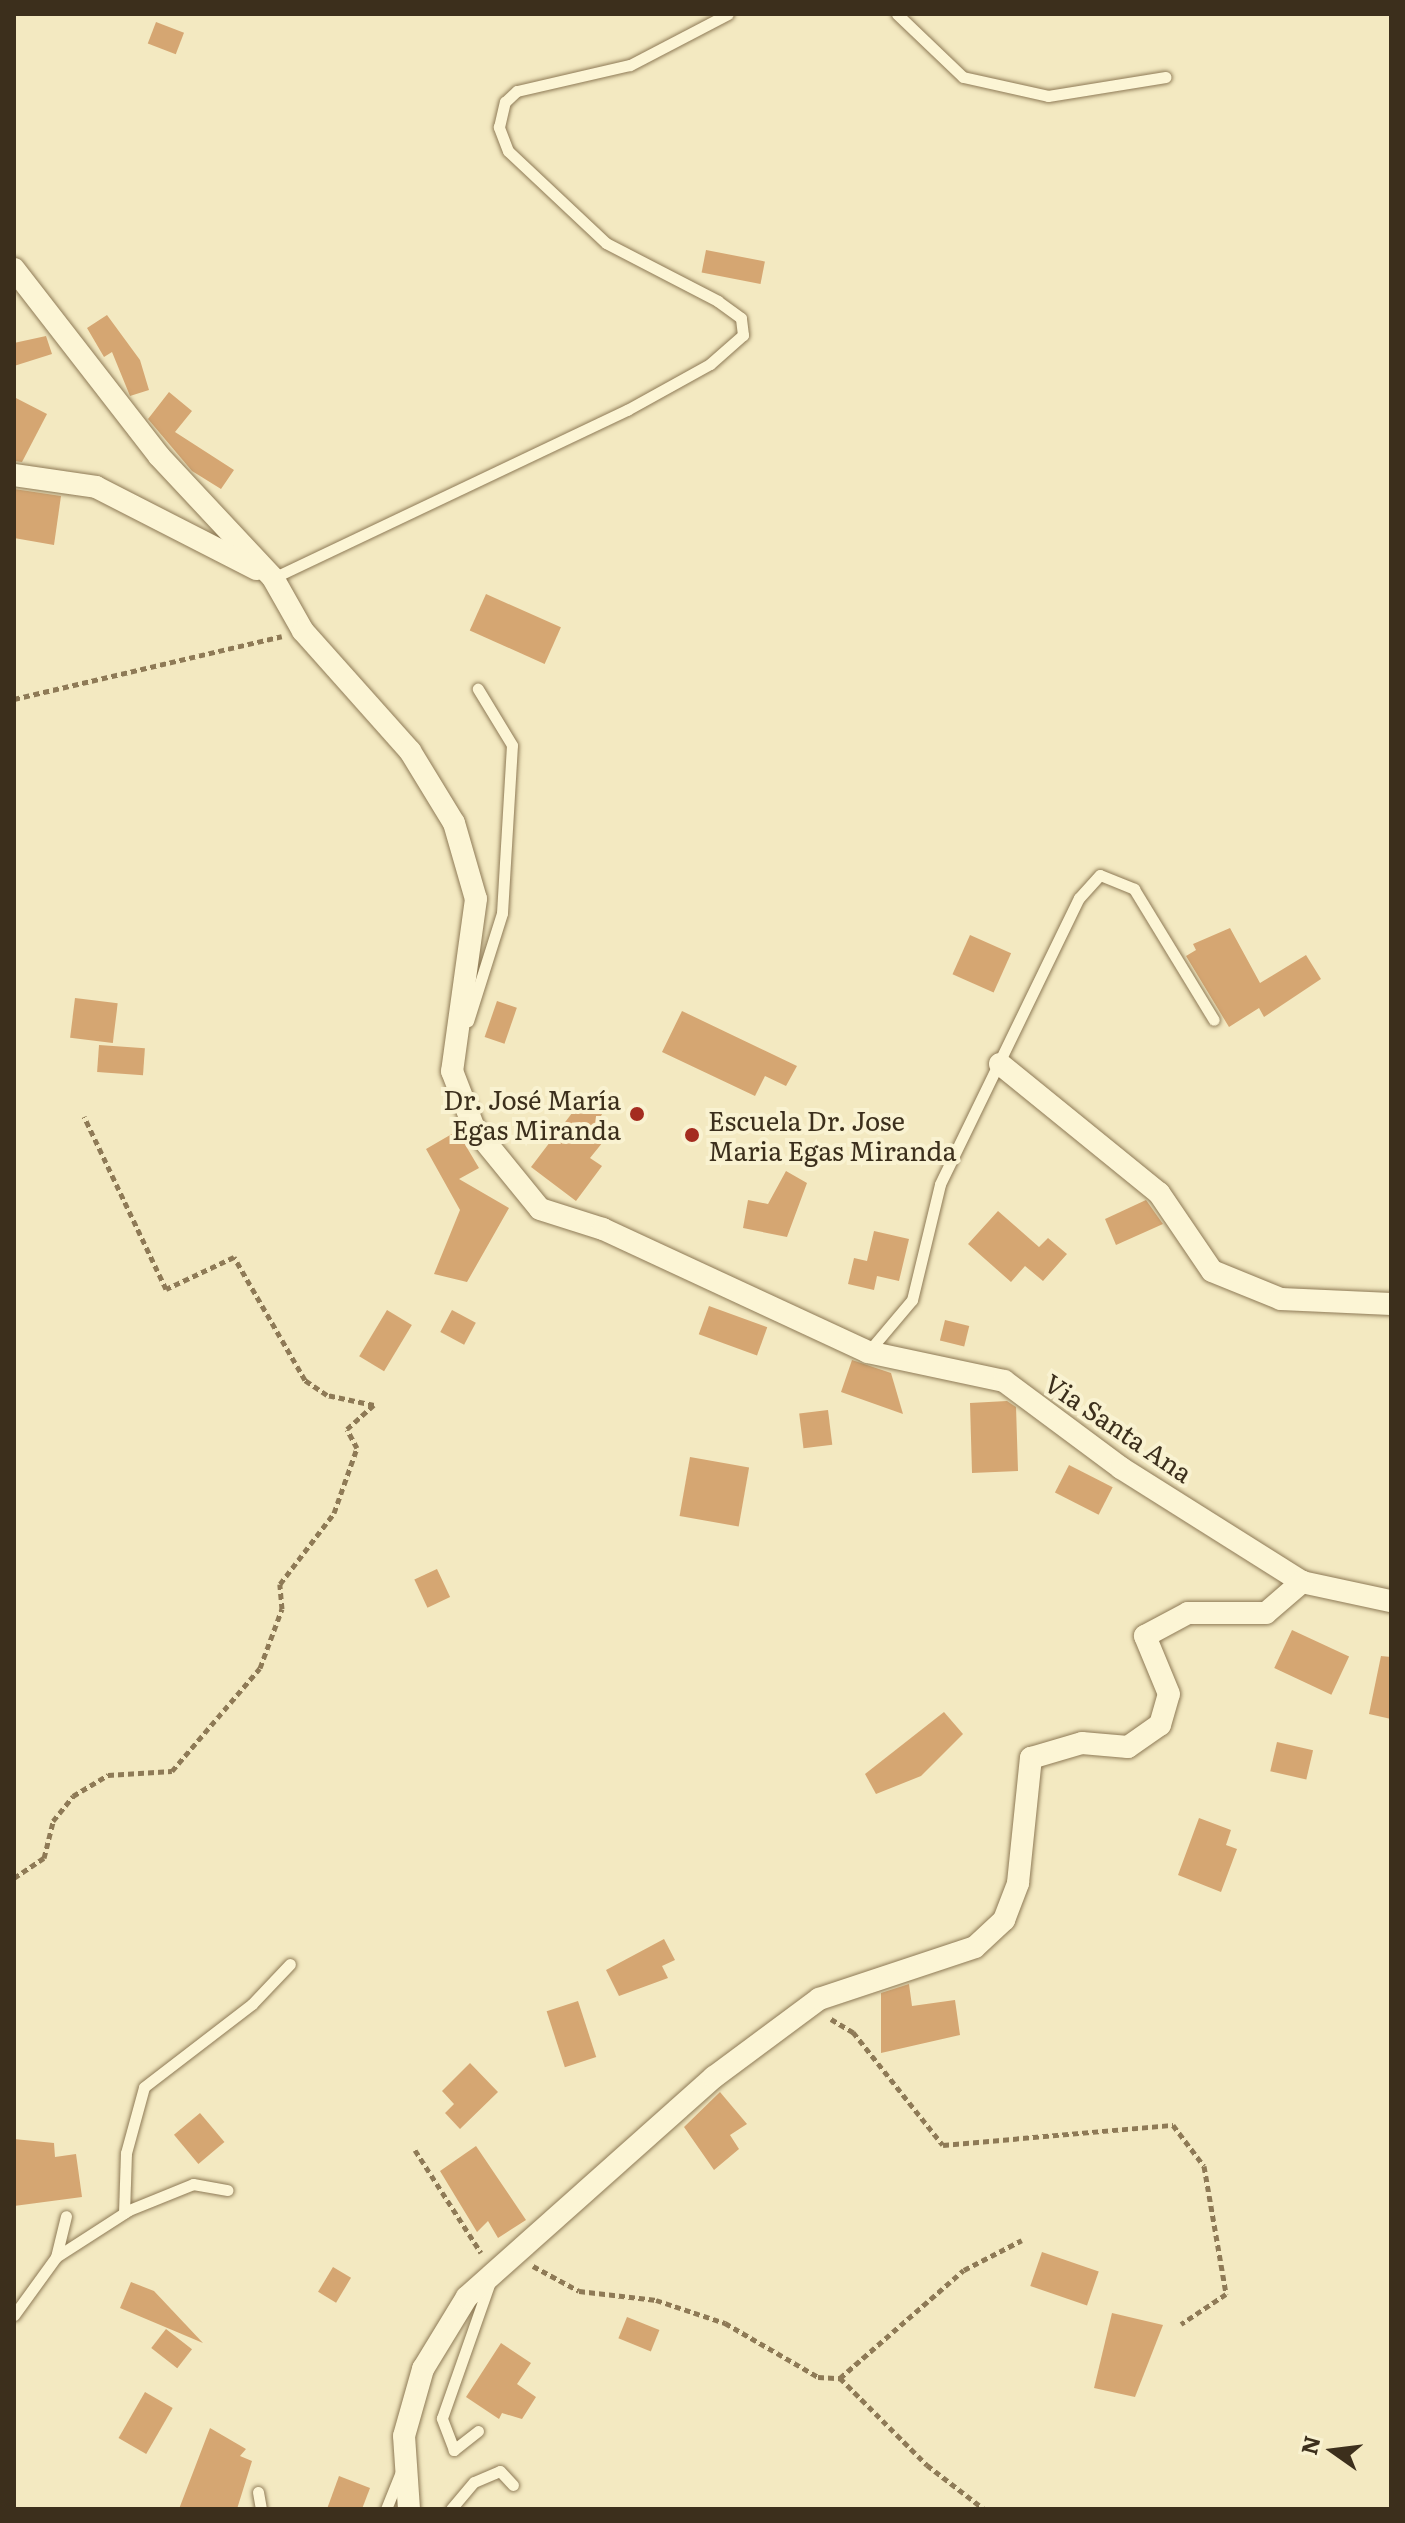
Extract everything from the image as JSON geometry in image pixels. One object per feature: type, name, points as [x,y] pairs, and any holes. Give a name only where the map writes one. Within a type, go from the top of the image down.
[{"type":"street","points":[[14,269],[151,446],[273,578],[303,631],[410,751],[454,823],[476,899],[452,1071]]},
{"type":"street","points":[[14,475],[96,487],[273,578]]},
{"type":"street","points":[[1000,1064],[1159,1193],[1212,1271],[1281,1299],[1391,1304]]},
{"type":"street","name":"Via Santa Ana","points":[[452,1071],[474,1128],[540,1209],[603,1229],[868,1352],[1004,1381],[1121,1468],[1302,1582],[1391,1601]]},
{"type":"street","points":[[409,2509],[404,2436],[423,2369],[467,2297],[714,2077],[810,2006],[869,1977],[975,1947],[1004,1920],[1018,1883],[1031,1758],[1082,1743],[1128,1747],[1160,1725],[1169,1694],[1145,1636],[1188,1613],[1266,1613],[1302,1582]]},
{"type":"lane","points":[[273,578],[627,410],[710,364],[743,335],[741,318],[718,301],[606,243],[508,151],[499,127],[505,102],[517,91],[630,65],[728,14]]},
{"type":"lane","points":[[897,14],[963,77],[1048,96],[1165,77]]},
{"type":"lane","points":[[452,1071],[502,913],[512,745],[478,689]]},
{"type":"lane","points":[[868,1352],[912,1300],[940,1184],[1079,898],[1100,875],[1134,889],[1214,1020]]},
{"type":"lane","points":[[124,2213],[126,2153],[144,2087],[252,2004],[290,1964]]},
{"type":"lane","points":[[14,2315],[56,2257],[124,2213],[193,2184],[227,2190]]},
{"type":"lane","points":[[56,2257],[66,2216]]},
{"type":"lane","points":[[478,2431],[454,2450],[442,2418],[493,2274]]},
{"type":"lane","points":[[386,2509],[406,2461]]},
{"type":"lane","points":[[451,2509],[474,2482],[500,2471],[513,2485]]},
{"type":"lane","points":[[258,2492],[261,2509]]},
{"type":"path","points":[[14,699],[303,631]]},
{"type":"path","points":[[14,1878],[44,1858],[53,1821],[73,1796],[108,1775],[172,1771],[260,1668],[282,1609],[280,1584],[334,1513],[357,1448],[347,1429],[374,1405],[327,1395],[305,1380],[234,1257],[166,1289],[84,1116]]},
{"type":"path","points":[[810,2006],[853,2032],[943,2145],[1173,2125],[1204,2166],[1226,2294],[1181,2324]]},
{"type":"path","points":[[415,2150],[493,2274]]},
{"type":"path","points":[[840,2378],[964,2270],[1022,2240]]},
{"type":"path","points":[[517,2252],[579,2291],[656,2300],[725,2323],[818,2377],[840,2378],[927,2465],[984,2509]]},
{"type":"building","points":[[156,22],[184,33],[176,54],[148,43]]},
{"type":"building","points":[[706,250],[765,261],[761,284],[702,273]]},
{"type":"building","points":[[107,315],[140,360],[149,390],[130,396],[112,352],[104,357],[87,328]]},
{"type":"building","points":[[46,336],[52,354],[14,366],[14,343]]},
{"type":"building","points":[[169,392],[192,411],[175,432],[234,470],[221,489],[192,471],[148,419]]},
{"type":"building","points":[[14,397],[47,414],[22,462],[14,461]]},
{"type":"building","points":[[14,489],[61,496],[54,545],[14,538]]},
{"type":"building","points":[[486,594],[561,627],[545,664],[470,631]]},
{"type":"building","points":[[1230,928],[1260,983],[1306,955],[1321,979],[1264,1017],[1259,1008],[1229,1027],[1186,956],[1196,950],[1193,944]]},
{"type":"building","points":[[970,935],[1011,953],[994,993],[953,974]]},
{"type":"building","points":[[75,998],[118,1003],[113,1043],[70,1038]]},
{"type":"building","points":[[497,1001],[517,1008],[504,1044],[485,1037]]},
{"type":"building","points":[[682,1011],[797,1066],[786,1086],[765,1076],[755,1096],[662,1052]]},
{"type":"building","points":[[99,1045],[145,1048],[143,1075],[97,1072]]},
{"type":"building","points":[[588,1092],[608,1103],[595,1127],[607,1137],[590,1158],[602,1166],[576,1201],[531,1167]]},
{"type":"building","points":[[457,1131],[479,1168],[459,1179],[509,1208],[467,1282],[434,1274],[460,1210],[426,1149]]},
{"type":"building","points":[[786,1171],[807,1183],[787,1237],[743,1228],[748,1200],[768,1204]]},
{"type":"building","points":[[1146,1200],[1163,1224],[1116,1245],[1105,1219]]},
{"type":"building","points":[[998,1211],[1039,1247],[1048,1238],[1067,1254],[1043,1281],[1025,1266],[1011,1282],[968,1244]]},
{"type":"building","points":[[874,1231],[909,1239],[899,1281],[877,1276],[874,1290],[848,1284],[854,1258],[867,1261]]},
{"type":"building","points":[[709,1306],[767,1327],[757,1355],[699,1334]]},
{"type":"building","points":[[387,1310],[412,1325],[384,1371],[359,1356]]},
{"type":"building","points":[[452,1310],[476,1323],[464,1345],[440,1332]]},
{"type":"building","points":[[945,1320],[969,1326],[964,1346],[940,1340]]},
{"type":"building","points":[[852,1360],[891,1373],[903,1414],[841,1392]]},
{"type":"building","points":[[1007,1401],[1016,1407],[1018,1471],[972,1473],[970,1403]]},
{"type":"building","points":[[828,1410],[832,1445],[803,1448],[799,1414]]},
{"type":"building","points":[[690,1457],[749,1467],[739,1527],[680,1516]]},
{"type":"building","points":[[1069,1465],[1113,1487],[1099,1515],[1055,1493]]},
{"type":"building","points":[[437,1569],[450,1597],[427,1608],[414,1580]]},
{"type":"building","points":[[1292,1630],[1349,1657],[1331,1695],[1274,1668]]},
{"type":"building","points":[[1381,1656],[1391,1657],[1391,1719],[1369,1714]]},
{"type":"building","points":[[944,1712],[963,1734],[921,1776],[876,1794],[865,1774]]},
{"type":"building","points":[[1277,1742],[1313,1750],[1306,1780],[1270,1771]]},
{"type":"building","points":[[1199,1818],[1231,1830],[1226,1845],[1237,1849],[1221,1892],[1178,1875]]},
{"type":"building","points":[[664,1939],[675,1960],[662,1966],[668,1978],[619,1996],[606,1970]]},
{"type":"building","points":[[909,1984],[912,2006],[955,2000],[960,2035],[881,2053],[881,1993]]},
{"type":"building","points":[[578,2001],[596,2057],[565,2067],[547,2011]]},
{"type":"building","points":[[470,2063],[498,2092],[460,2129],[445,2113],[454,2104],[442,2091]]},
{"type":"building","points":[[720,2092],[747,2124],[730,2135],[739,2149],[714,2170],[684,2127]]},
{"type":"building","points":[[200,2113],[224,2142],[198,2164],[174,2135]]},
{"type":"building","points":[[14,2139],[54,2143],[55,2157],[76,2154],[82,2197],[14,2206]]},
{"type":"building","points":[[476,2146],[526,2220],[498,2238],[488,2221],[477,2232],[440,2171]]},
{"type":"building","points":[[1042,2252],[1099,2272],[1087,2306],[1030,2286]]},
{"type":"building","points":[[333,2267],[351,2278],[336,2303],[318,2292]]},
{"type":"building","points":[[131,2282],[154,2291],[203,2343],[120,2308]]},
{"type":"building","points":[[1112,2313],[1163,2325],[1135,2397],[1094,2388]]},
{"type":"building","points":[[627,2317],[659,2330],[651,2351],[618,2338]]},
{"type":"building","points":[[166,2329],[192,2349],[177,2368],[151,2348]]},
{"type":"building","points":[[501,2343],[531,2363],[517,2384],[536,2397],[522,2419],[502,2413],[499,2419],[466,2397]]},
{"type":"building","points":[[145,2392],[173,2408],[146,2454],[118,2438]]},
{"type":"building","points":[[210,2428],[246,2449],[240,2456],[252,2461],[237,2509],[179,2509]]},
{"type":"building","points":[[339,2476],[370,2488],[362,2509],[327,2509]]},
{"type":"place","name":"Dr. José María Egas Miranda","points":[[637,1114]]},
{"type":"place","name":"Escuela Dr. Jose Maria Egas Miranda","points":[[692,1135]]}]
